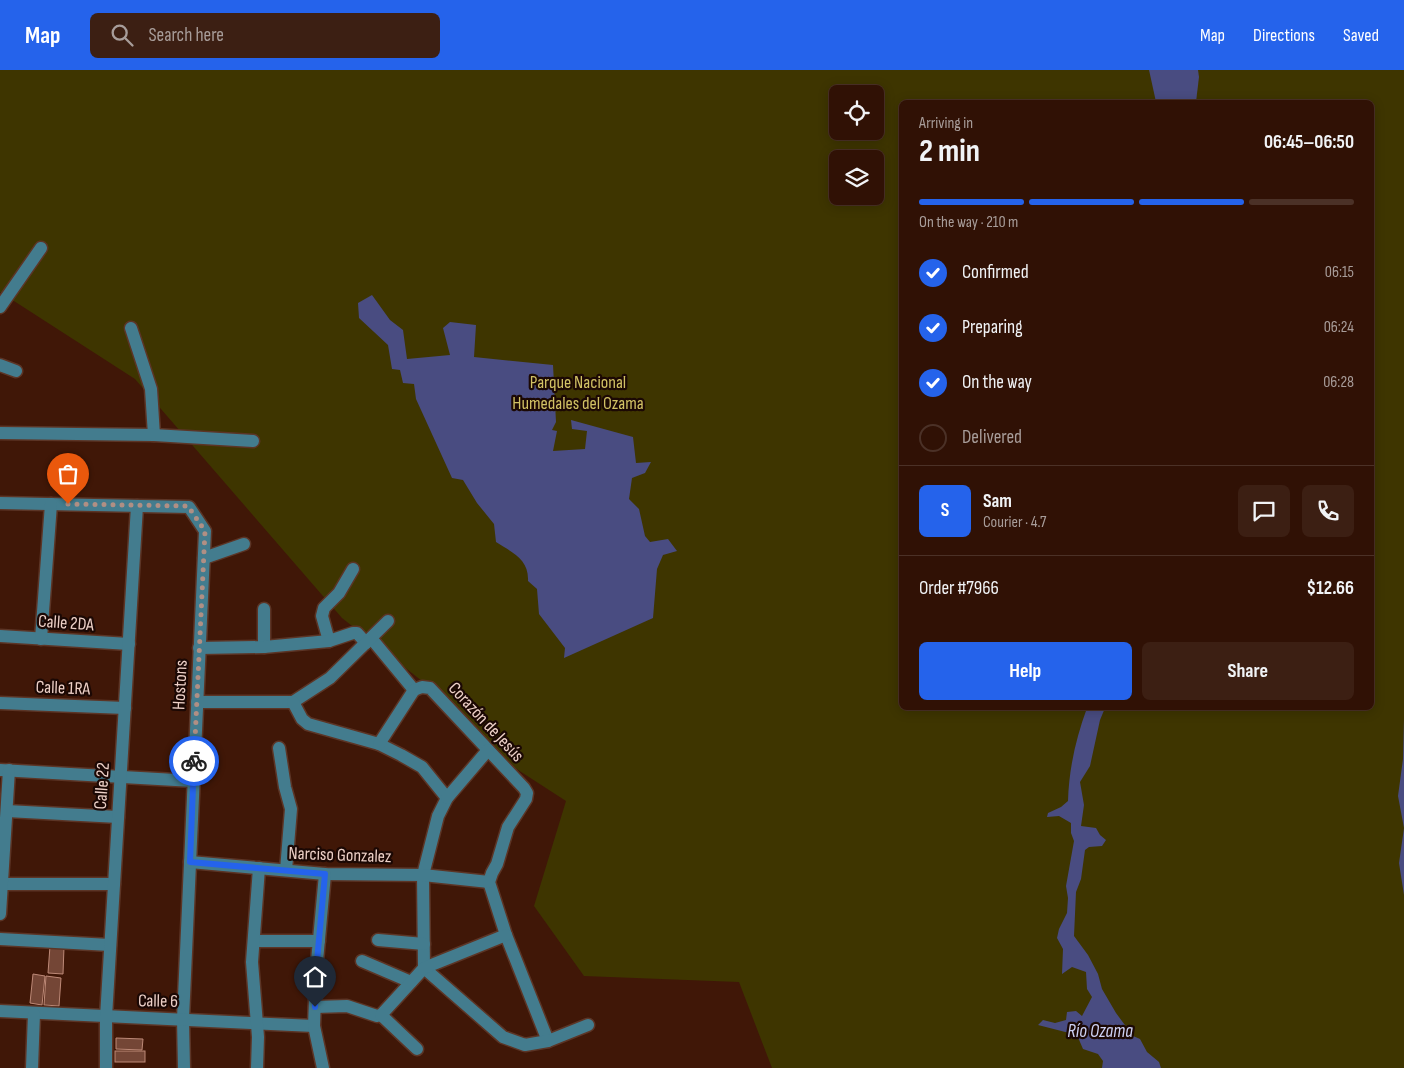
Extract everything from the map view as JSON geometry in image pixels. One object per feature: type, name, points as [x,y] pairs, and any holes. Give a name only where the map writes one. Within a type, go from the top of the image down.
[{"type":"street","points":[[0,306],[41,248]]},
{"type":"street","points":[[131,328],[151,389],[154,435]]},
{"type":"street","points":[[0,365],[16,370]]},
{"type":"street","points":[[0,433],[154,435],[253,441]]},
{"type":"street","points":[[0,503],[138,506]]},
{"type":"street","points":[[41,639],[51,504]]},
{"type":"street","name":"Hostons","points":[[138,506],[188,506],[205,531],[183,1019],[184,1068]]},
{"type":"street","name":"Calle 22","points":[[106,1068],[106,1017],[110,945],[138,506]]},
{"type":"street","points":[[204,558],[244,544]]},
{"type":"street","points":[[329,641],[322,616],[324,608],[339,592],[353,569]]},
{"type":"street","points":[[264,609],[264,647]]},
{"type":"street","points":[[197,702],[293,702],[330,678],[388,621]]},
{"type":"street","points":[[199,648],[264,647],[329,641],[357,633],[368,641],[414,690],[379,744]]},
{"type":"street","name":"Calle 2DA","points":[[0,636],[129,644]]},
{"type":"street","name":"Corazón de Jesús","points":[[414,690],[422,687],[430,688],[527,793],[526,799],[508,827],[497,864],[489,882]]},
{"type":"street","points":[[293,702],[302,720],[308,724],[379,744],[422,768],[446,798]]},
{"type":"street","name":"Calle 1RA","points":[[0,703],[125,708]]},
{"type":"street","points":[[279,748],[285,787],[291,809],[286,870]]},
{"type":"street","points":[[488,750],[446,798],[438,816],[423,875],[424,968],[503,1037],[525,1045],[548,1041],[588,1025]]},
{"type":"street","points":[[0,914],[7,811],[4,770],[193,781]]},
{"type":"street","points":[[7,811],[118,817]]},
{"type":"street","name":"Narciso Gonzalez","points":[[190,862],[325,874],[423,875],[489,882]]},
{"type":"street","points":[[257,1068],[257,1023],[252,962],[259,868]]},
{"type":"street","points":[[322,1068],[314,1026],[325,874]]},
{"type":"street","points":[[489,882],[506,935],[548,1041]]},
{"type":"street","points":[[2,884],[114,884]]},
{"type":"street","points":[[315,1007],[347,1006],[377,1016],[381,1015],[424,968],[506,935]]},
{"type":"street","points":[[0,940],[110,945]]},
{"type":"street","points":[[378,940],[424,944]]},
{"type":"street","points":[[254,941],[319,941]]},
{"type":"street","points":[[362,961],[411,982]]},
{"type":"street","name":"Calle 6","points":[[0,1012],[314,1026]]},
{"type":"street","points":[[32,1068],[34,1014]]},
{"type":"street","points":[[381,1015],[417,1050]]},
{"type":"green space","name":"Parque Nacional Humedales del Ozama","points":[[0,70],[1404,70],[1404,1068],[772,1068],[739,982],[584,976],[534,906],[566,801],[515,768],[455,707],[342,618],[135,379],[0,292]]},
{"type":"water","points":[[1149,70],[1198,70],[1196,100],[1156,100]]},
{"type":"water","points":[[372,295],[390,320],[403,330],[407,359],[450,355],[443,328],[450,322],[476,325],[474,357],[553,365],[556,422],[552,430],[557,431],[553,451],[585,449],[587,431],[572,429],[571,420],[633,437],[636,463],[651,462],[645,473],[632,478],[629,499],[639,509],[645,536],[650,542],[668,539],[677,551],[663,555],[657,569],[653,618],[564,658],[565,648],[539,614],[537,589],[528,581],[528,573],[523,562],[514,553],[496,542],[494,524],[477,503],[463,480],[452,478],[416,399],[414,384],[403,383],[400,370],[392,369],[388,345],[359,318],[358,303]]},
{"type":"water","name":"Río Ozama","points":[[1086,710],[1104,710],[1100,720],[1090,766],[1080,782],[1084,805],[1081,826],[1096,828],[1106,840],[1102,846],[1089,847],[1085,850],[1081,879],[1076,892],[1074,936],[1088,955],[1098,974],[1102,989],[1116,1013],[1133,1036],[1140,1039],[1147,1052],[1159,1062],[1161,1068],[1102,1068],[1103,1061],[1098,1054],[1083,1049],[1077,1035],[1038,1025],[1043,1020],[1055,1023],[1066,1020],[1067,1012],[1076,1011],[1082,1016],[1092,997],[1087,989],[1086,972],[1072,967],[1062,974],[1063,949],[1057,938],[1067,913],[1068,898],[1066,886],[1074,841],[1071,833],[1071,823],[1059,816],[1047,817],[1048,813],[1061,807],[1068,801],[1074,753]]},
{"type":"water","points":[[1404,719],[1404,828],[1398,796],[1403,759]]},
{"type":"water","points":[[1404,828],[1404,895],[1399,863]]},
{"type":"building","points":[[50,946],[64,947],[63,974],[48,973]]},
{"type":"building","points":[[33,974],[45,976],[42,1005],[30,1003]]},
{"type":"building","points":[[46,976],[61,978],[59,1006],[44,1005]]},
{"type":"building","points":[[116,1038],[143,1039],[142,1050],[116,1049]]},
{"type":"building","points":[[115,1051],[145,1051],[145,1062],[115,1062]]},
{"type":"way so far","points":[[68,504],[188,506],[205,531],[194,761]]},
{"type":"route","points":[[194,761],[190,862],[325,874],[316,972],[315,1007]]}]
